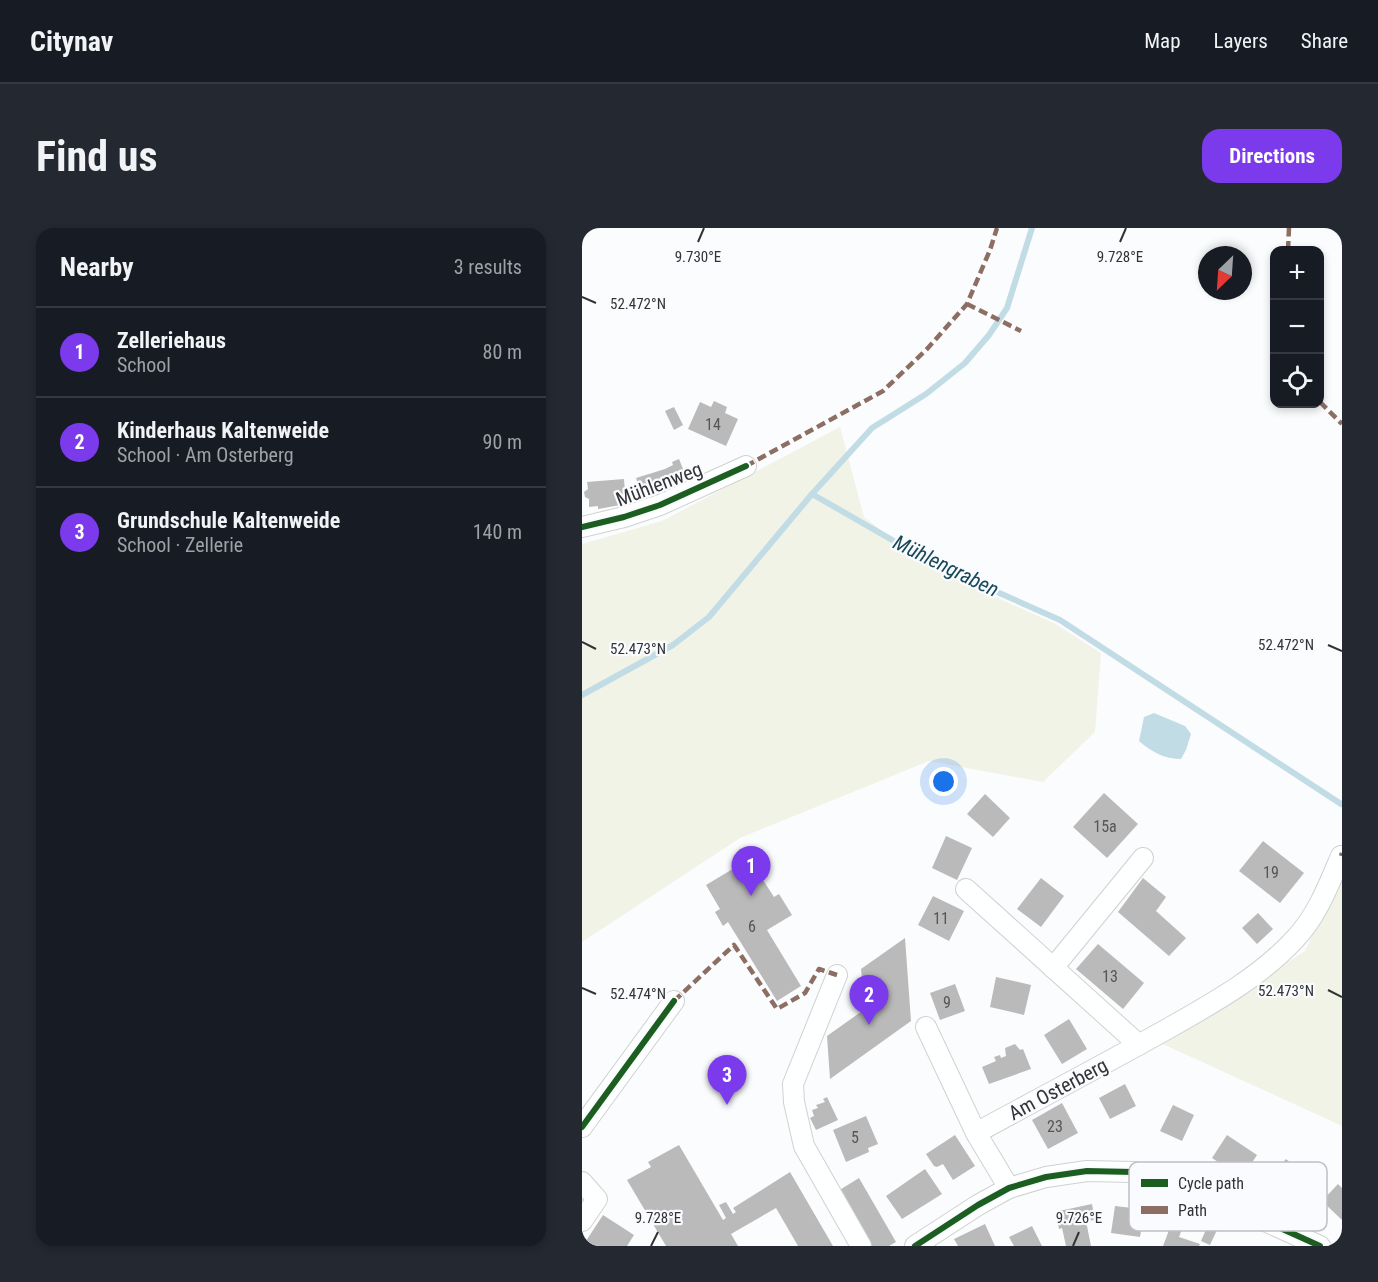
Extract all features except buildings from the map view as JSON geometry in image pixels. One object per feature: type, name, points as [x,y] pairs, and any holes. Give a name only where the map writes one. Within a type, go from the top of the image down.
[{"type":"street","name":"Mühlenweg","points":[[582,527],[624,517],[660,504],[746,466]]},
{"type":"street","name":"Am Osterberg","points":[[976,1132],[1139,1045],[1189,1016],[1267,965],[1296,938],[1319,903],[1341,856]]},
{"type":"street","points":[[1053,968],[1143,858]]},
{"type":"street","points":[[966,889],[1139,1045]]},
{"type":"street","points":[[837,975],[793,1084],[794,1102],[804,1146],[861,1246]]},
{"type":"street","points":[[583,1121],[674,1002]]},
{"type":"street","points":[[926,1027],[976,1132],[1009,1188]]},
{"type":"street","points":[[915,1246],[978,1204],[1009,1188],[1046,1177],[1087,1171],[1129,1172]]},
{"type":"street","points":[[582,1182],[597,1199],[582,1221]]},
{"type":"street","points":[[1287,1231],[1320,1246]]},
{"type":"shaded area","points":[[840,427],[864,517],[932,569],[1054,623],[1101,653],[1095,732],[1043,782],[929,761],[740,838],[582,942],[582,544],[662,521]]},
{"type":"shaded area","points":[[1342,872],[1342,1126],[1163,1044],[1305,951]]},
{"type":"water","points":[[1154,713],[1185,726],[1191,734],[1181,759],[1158,754],[1139,741],[1144,717]]},
{"type":"waterway","points":[[582,695],[673,645],[709,617],[812,494],[872,428],[926,394],[965,363],[989,335],[1007,308],[1032,228]]},
{"type":"waterway","name":"Mühlengraben","points":[[812,494],[934,564],[1060,620],[1341,804]]},
{"type":"marked path","points":[[746,466],[883,391],[927,349],[967,304],[997,228]]},
{"type":"marked path","points":[[1288,246],[1289,228]]},
{"type":"marked path","points":[[967,304],[1021,331]]},
{"type":"marked path","points":[[1324,406],[1342,424]]},
{"type":"marked path","points":[[674,1001],[734,945],[777,1009],[805,993],[819,969],[837,975]]},
{"type":"cycle path","points":[[582,527],[660,505],[746,466]]},
{"type":"cycle path","points":[[582,1127],[674,1001]]},
{"type":"cycle path","points":[[915,1246],[978,1205],[1009,1188],[1046,1177],[1087,1171],[1129,1172]]},
{"type":"cycle path","points":[[1287,1231],[1320,1246]]},
{"type":"place","name":"Zelleriehaus","points":[[751,896]]},
{"type":"place","name":"Kinderhaus Kaltenweide","points":[[869,1025]]},
{"type":"place","name":"Grundschule Kaltenweide","points":[[727,1105]]}]
